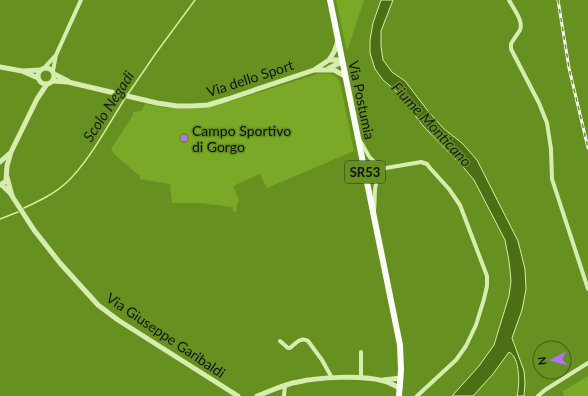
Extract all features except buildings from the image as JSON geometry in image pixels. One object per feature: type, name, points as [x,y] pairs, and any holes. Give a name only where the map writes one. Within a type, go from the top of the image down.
[{"type":"main road","name":"Via Postumia","points":[[330,0],[400,345],[401,383]]},
{"type":"main road","name":"SR53","points":[[399,396],[401,383]]},
{"type":"street","points":[[12,196],[7,177],[7,166],[11,152],[37,99],[46,84],[52,81],[56,55],[81,0]]},
{"type":"street","points":[[509,0],[521,26],[520,30],[510,44],[511,50],[539,103],[547,123],[551,148],[552,180],[588,289]]},
{"type":"street","points":[[338,41],[329,60],[342,61]]},
{"type":"street","points":[[37,99],[39,80],[38,74],[56,55]]},
{"type":"street","name":"Via dello Sport","points":[[52,81],[68,82],[157,103],[177,106],[208,105],[314,70],[329,60]]},
{"type":"street","points":[[326,69],[342,61]]},
{"type":"street","points":[[0,67],[22,71],[46,84]]},
{"type":"street","points":[[22,71],[43,68],[53,72]]},
{"type":"street","points":[[314,70],[334,70],[345,76]]},
{"type":"street","name":"Via dello Sport","points":[[53,72],[68,82]]},
{"type":"street","points":[[358,138],[365,148],[367,155],[380,166],[386,168],[421,162],[427,164],[449,189],[460,205],[487,276],[487,286],[484,300],[476,325],[466,346],[456,360],[417,396]]},
{"type":"street","points":[[7,166],[1,162],[11,152]]},
{"type":"street","points":[[365,172],[380,166]]},
{"type":"street","points":[[374,215],[374,189],[376,181],[381,172],[386,168]]},
{"type":"street","points":[[365,172],[381,172]]},
{"type":"street","points":[[7,177],[6,182],[1,185],[12,196]]},
{"type":"street","name":"Via Giuseppe Garibaldi","points":[[12,196],[60,263],[98,305],[118,320],[238,396]]},
{"type":"street","points":[[280,341],[290,348],[304,338],[322,360],[332,378]]},
{"type":"street","points":[[361,352],[361,378]]},
{"type":"street","points":[[538,396],[588,363]]},
{"type":"street","points":[[257,396],[298,381],[332,378],[361,378],[401,383]]},
{"type":"street","points":[[382,380],[401,383]]},
{"type":"street","points":[[284,396],[285,385]]},
{"type":"shaded area","points":[[336,0],[364,0],[347,51]]},
{"type":"shaded area","points":[[321,73],[333,75],[340,83],[354,151],[267,188],[260,174],[233,186],[239,200],[236,212],[233,211],[233,207],[199,203],[172,203],[170,184],[140,179],[140,175],[114,154],[111,149],[133,115],[133,112],[141,111],[145,104],[168,108],[192,109],[209,107]]},
{"type":"shaded area","points":[[588,376],[588,396],[564,396],[563,391]]},
{"type":"water","name":"Fiume Monticano","points":[[381,0],[393,0],[381,31],[383,60],[392,72],[405,81],[444,129],[462,143],[477,160],[518,241],[525,269],[526,289],[522,310],[512,338],[524,371],[524,396],[517,396],[519,379],[517,365],[513,355],[509,352],[493,374],[473,396],[452,396],[479,366],[494,345],[509,296],[511,281],[509,261],[505,240],[474,180],[424,127],[395,90],[383,80],[375,69],[370,53],[370,40],[373,23]]},
{"type":"waterway","name":"Scolo Negadi","points":[[128,94],[195,0]]},
{"type":"waterway","name":"Scolo Negadi","points":[[24,208],[41,200],[66,183],[91,153],[126,97]]},
{"type":"waterway","name":"Scolo Negadi","points":[[0,219],[18,212]]},
{"type":"railway","points":[[558,0],[569,68],[588,148]]},
{"type":"place","name":"Campo Sportivo di Gorgo","points":[[184,138]]}]
